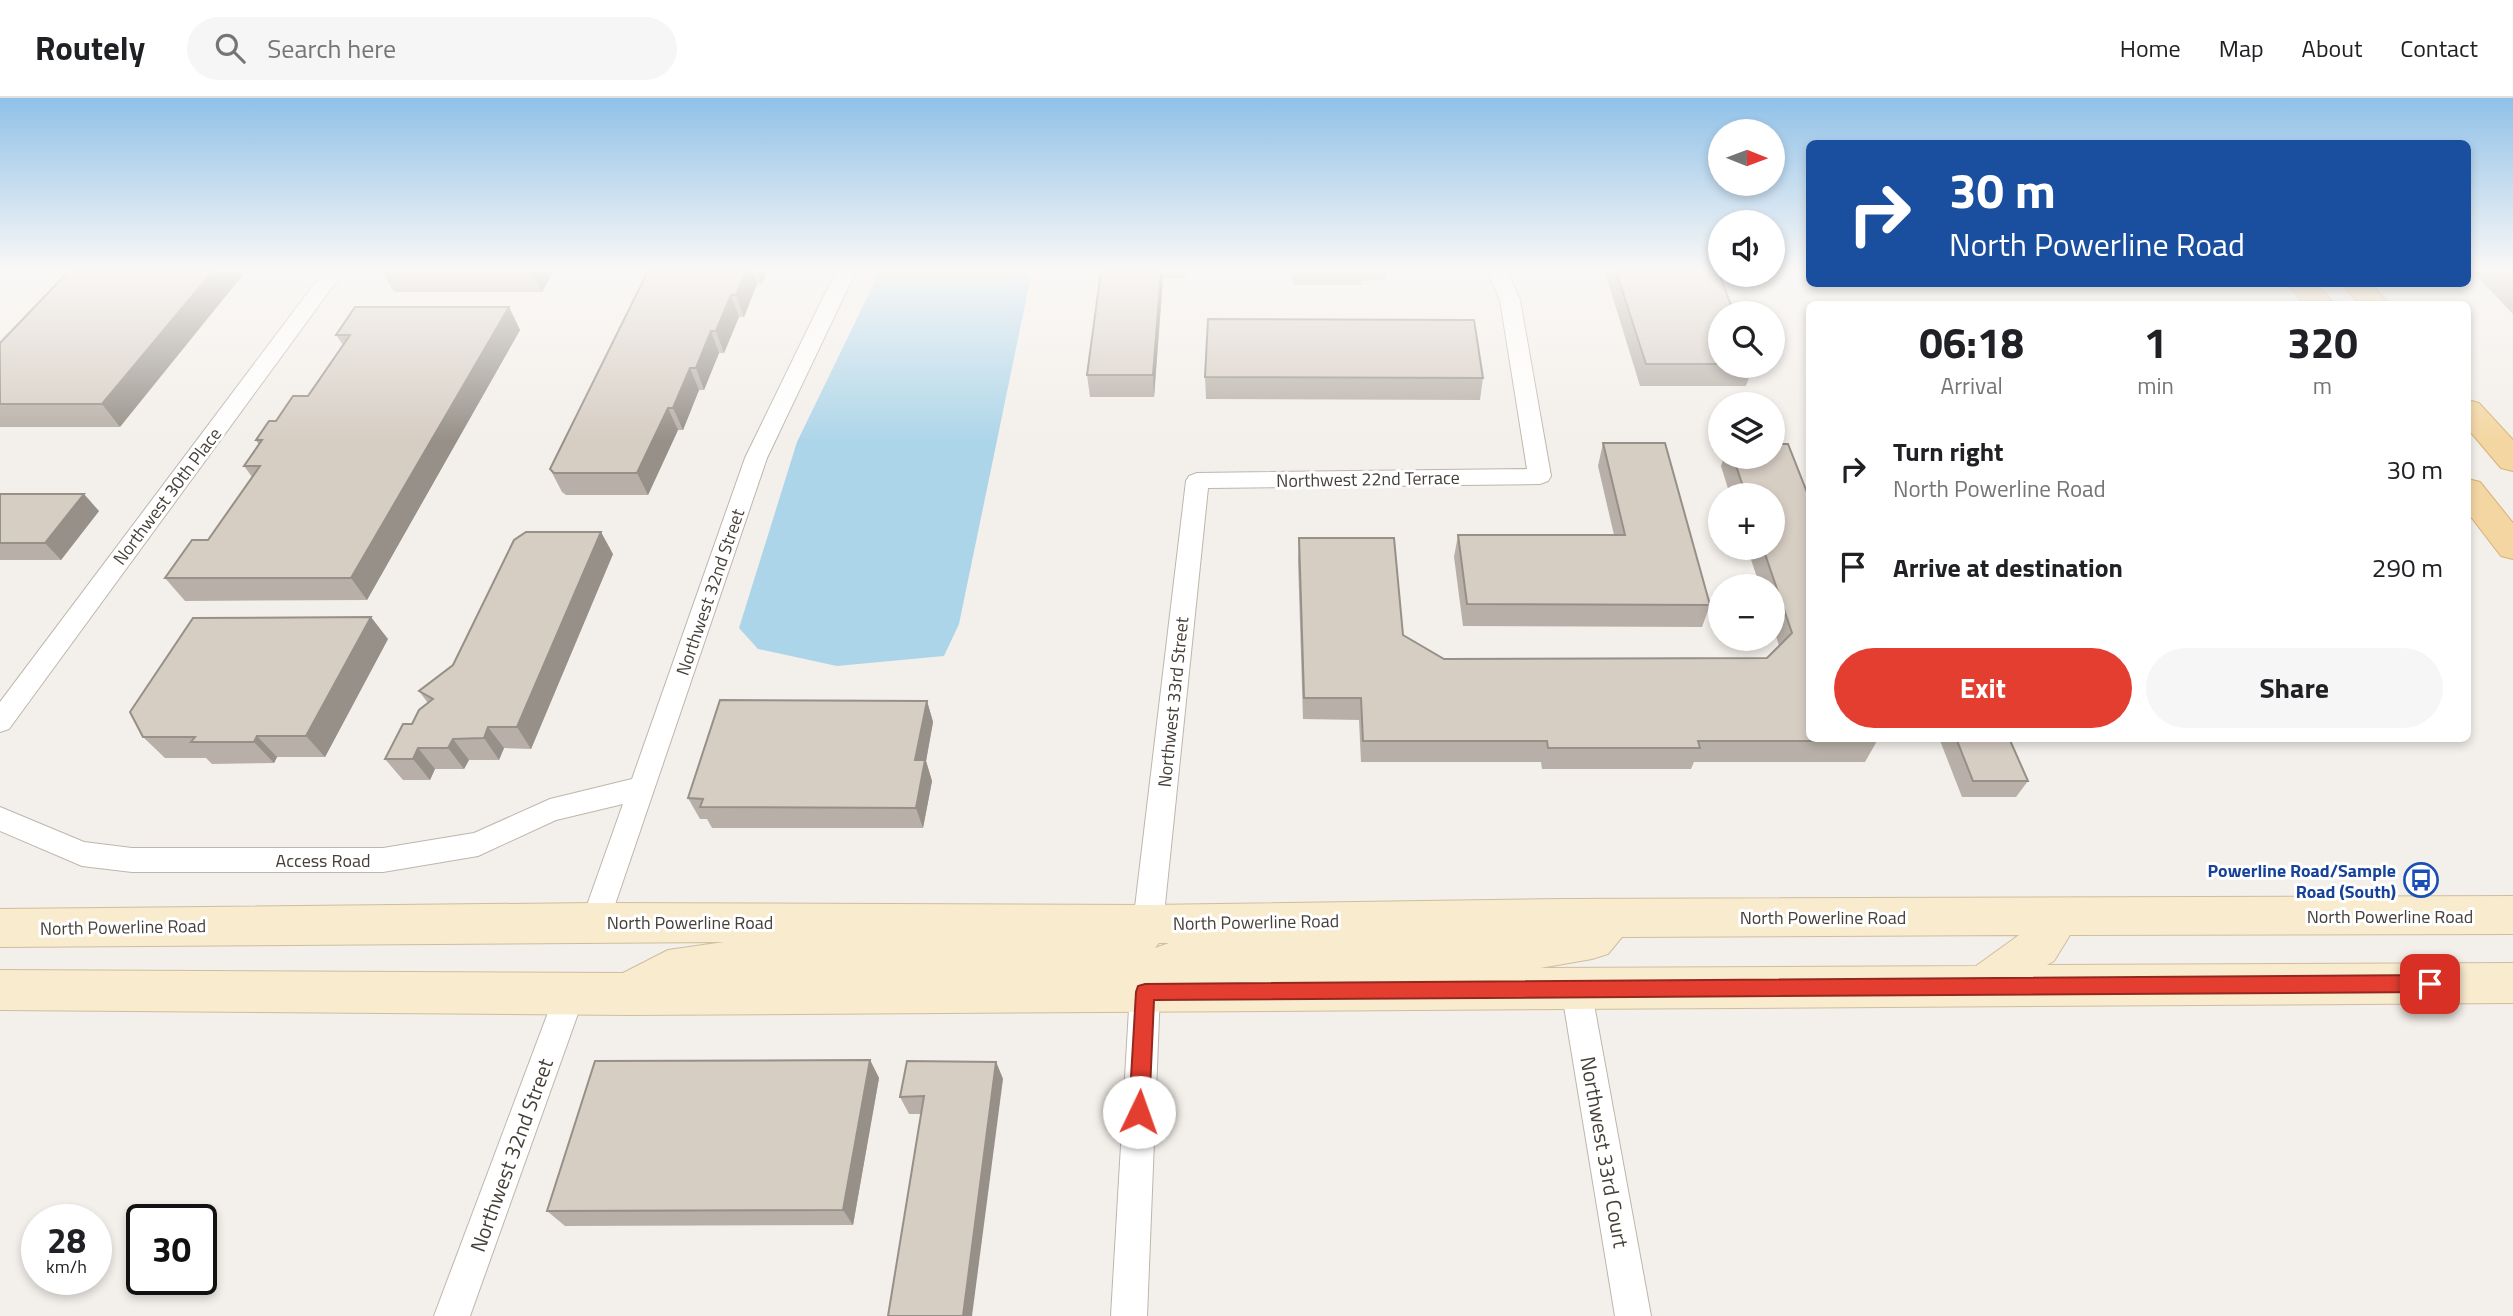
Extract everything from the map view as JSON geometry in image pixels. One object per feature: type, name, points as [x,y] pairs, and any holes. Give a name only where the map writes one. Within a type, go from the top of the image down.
[{"type":"main road","points":[[2471,413],[2506,453]]},
{"type":"main road","points":[[2471,428],[2506,453]]},
{"type":"main road","points":[[2471,494],[2513,547]]},
{"type":"main road","name":"North Powerline Road","points":[[0,928],[596,922],[1148,924],[1611,918],[2513,915]]},
{"type":"main road","points":[[1983,986],[2038,947],[2058,917]]},
{"type":"main road","points":[[1145,992],[1159,967],[1186,956],[1221,950],[1526,951],[1592,940],[1611,918]]},
{"type":"main road","points":[[629,994],[668,970],[726,961],[872,958],[1052,960],[1102,957],[1127,951],[1148,924]]},
{"type":"main road","points":[[0,990],[629,994],[2513,983]]},
{"type":"street","name":"Northwest 30th Place","points":[[0,722],[292,328]]},
{"type":"street","name":"Northwest 32nd Street","points":[[596,922],[756,458],[819,328]]},
{"type":"street","name":"Northwest 22nd Terrace","points":[[1196,481],[1540,476],[1515,328]]},
{"type":"street","name":"Northwest 33rd Street","points":[[1148,924],[1196,481]]},
{"type":"street","name":"Access Road","points":[[0,819],[82,854],[132,860],[383,860],[478,844],[550,810],[641,788]]},
{"type":"street","name":"Northwest 33rd Court","points":[[1576,988],[1633,1316]]},
{"type":"street","points":[[1129,1316],[1145,992]]},
{"type":"street","name":"Northwest 32nd Street","points":[[452,1316],[570,994]]},
{"type":"water","points":[[852,328],[1020,328],[959,624],[944,656],[837,666],[758,649],[739,628],[797,442]]},
{"type":"building","points":[[15,328],[166,328],[102,404],[0,404],[0,343]]},
{"type":"building","points":[[341,328],[497,328],[351,578],[165,578],[192,540],[208,540],[260,466],[244,466],[262,440],[256,440],[269,421],[276,421],[293,396],[308,396],[350,335],[336,335]]},
{"type":"building","points":[[620,328],[717,328],[716,331],[711,331],[696,368],[690,368],[673,408],[668,408],[637,473],[554,473],[550,469]]},
{"type":"building","points":[[1093,328],[1157,328],[1153,375],[1087,375]]},
{"type":"building","points":[[1208,328],[1475,328],[1483,378],[1205,377]]},
{"type":"building","points":[[1634,328],[1708,328],[1708,364],[1646,364]]},
{"type":"building","points":[[1603,443],[1665,443],[1708,605],[1467,604],[1458,535],[1625,535]]},
{"type":"building","points":[[1785,444],[1788,444],[1806,490],[1806,741],[1698,741],[1700,748],[1548,748],[1547,741],[1363,741],[1361,698],[1304,698],[1299,538],[1394,538],[1403,635],[1444,659],[1767,658],[1774,651],[1785,651],[1785,640],[1792,633],[1785,612],[1785,574],[1772,574],[1767,560],[1785,560],[1785,483],[1742,483],[1737,469],[1785,469]]},
{"type":"building","points":[[0,494],[84,494],[45,543],[0,543]]},
{"type":"building","points":[[526,532],[601,532],[517,727],[488,727],[484,738],[453,739],[448,748],[418,748],[413,759],[385,759],[403,724],[412,724],[419,710],[433,699],[419,691],[453,665],[514,540]]},
{"type":"building","points":[[371,617],[306,736],[257,736],[254,742],[191,742],[195,737],[143,737],[130,712],[193,618]]},
{"type":"building","points":[[720,700],[927,701],[915,760],[925,760],[916,808],[700,807],[703,799],[688,798]]},
{"type":"building","points":[[1958,742],[2011,742],[2028,781],[1973,781]]},
{"type":"building","points":[[870,1060],[843,1210],[547,1211],[595,1061]]},
{"type":"building","points":[[907,1061],[996,1062],[963,1316],[888,1316],[924,1096],[900,1097]]},
{"type":"place","name":"Powerline Road/Sample Road (South)","points":[[2421,880]]},
{"type":"route","points":[[1139,1112],[1145,992],[2430,984]]}]
